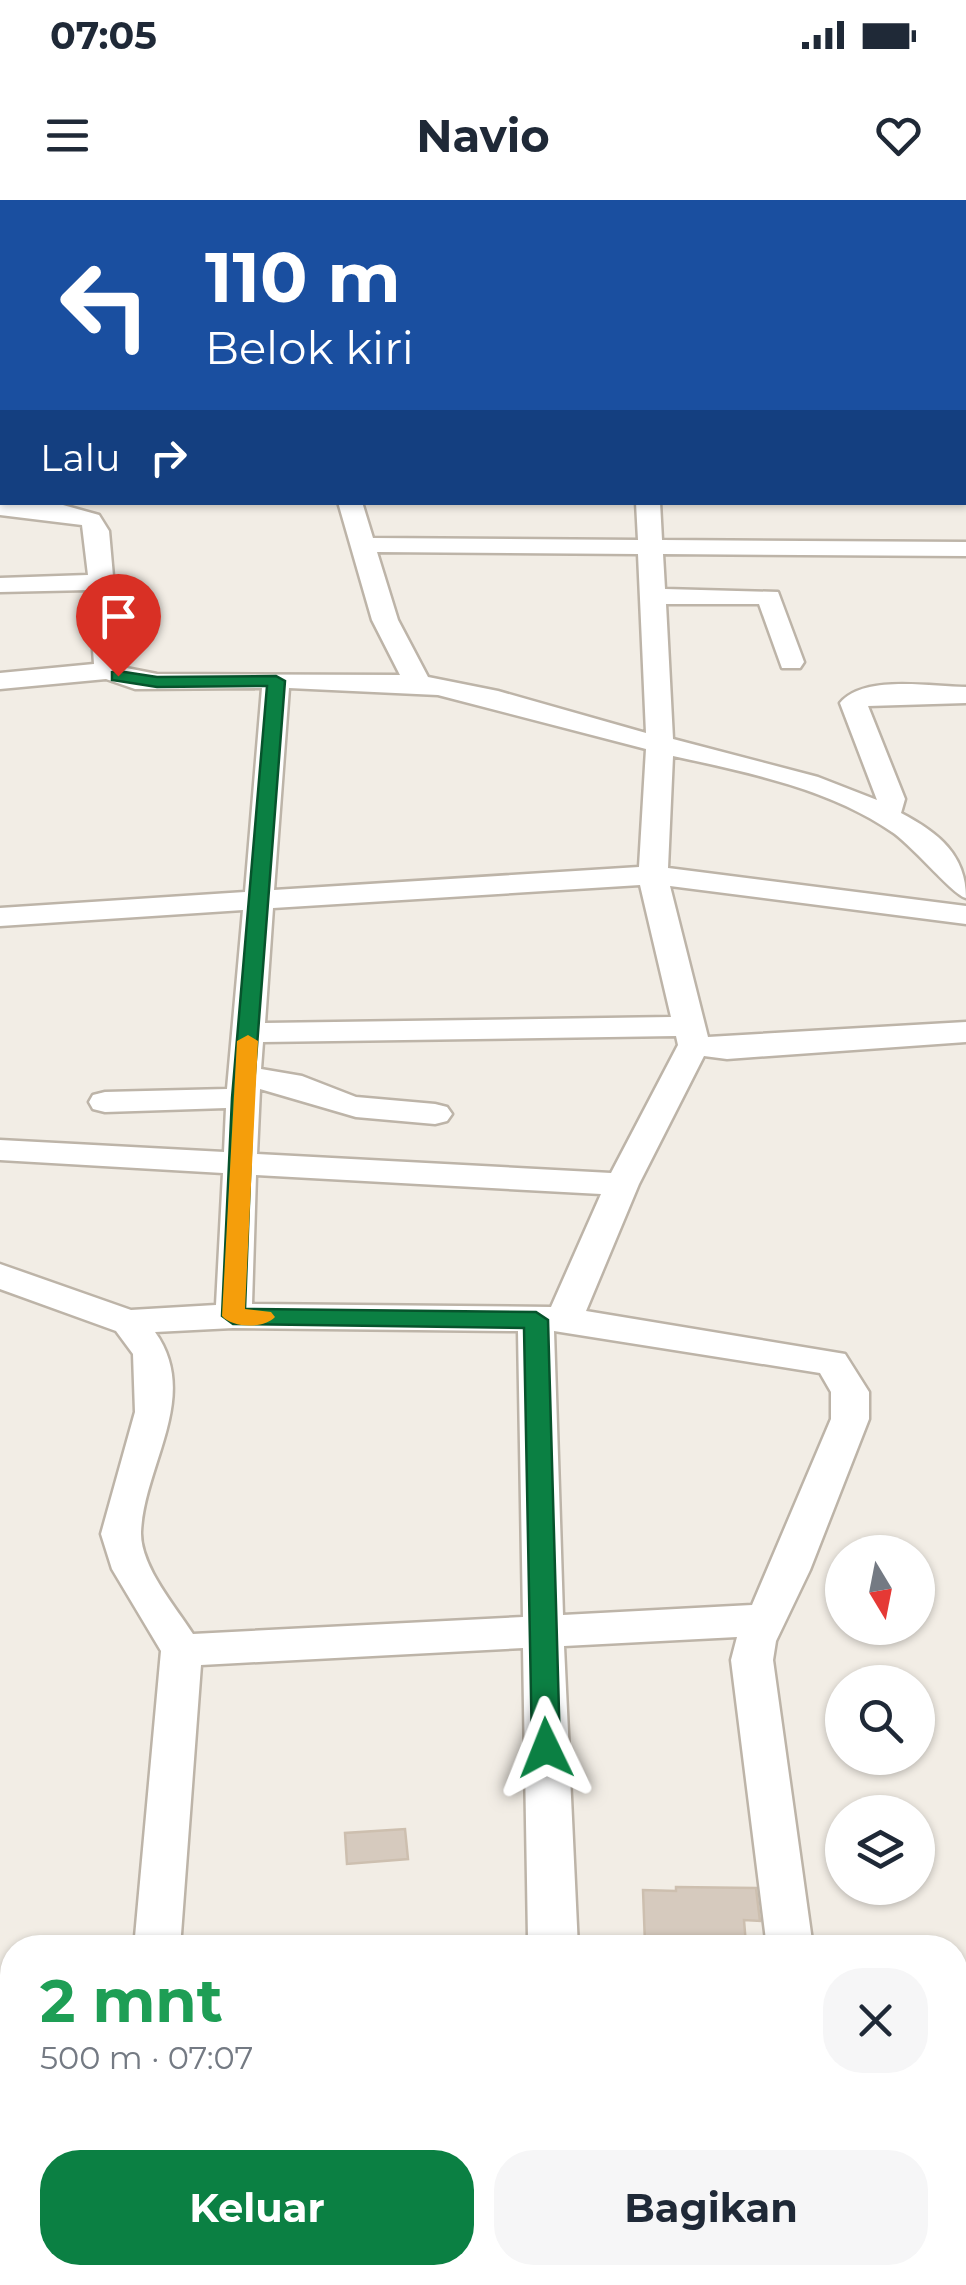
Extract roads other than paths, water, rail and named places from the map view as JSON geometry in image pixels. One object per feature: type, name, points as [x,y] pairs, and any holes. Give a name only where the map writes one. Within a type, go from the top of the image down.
[{"type":"street","points":[[351,505],[386,620],[418,684]]},
{"type":"street","points":[[551,1935],[543,1634],[550,1320],[622,1184],[691,1035],[653,876],[660,745],[648,505]]},
{"type":"street","points":[[0,508],[62,512],[91,520],[96,531],[110,671]]},
{"type":"street","points":[[360,544],[652,549],[966,548]]},
{"type":"street","points":[[927,550],[966,573]]},
{"type":"street","points":[[0,585],[99,582]]},
{"type":"street","points":[[655,596],[769,598],[791,662]]},
{"type":"street","points":[[0,681],[110,671],[135,681],[418,684],[794,778],[886,818],[936,847],[966,889]]},
{"type":"street","points":[[233,1316],[238,1160],[276,681]]},
{"type":"street","points":[[886,818],[891,799],[853,703],[872,696],[966,694]]},
{"type":"street","points":[[0,918],[653,876],[966,914]]},
{"type":"street","points":[[248,1033],[691,1035],[727,1049],[966,1032]]},
{"type":"street","points":[[105,1102],[290,1083],[320,1098],[356,1107],[436,1114]]},
{"type":"street","points":[[0,1150],[238,1160],[622,1184]]},
{"type":"street","points":[[0,1276],[128,1322],[233,1316],[550,1320],[824,1359],[842,1375],[852,1400],[850,1419],[790,1570],[765,1620],[752,1660],[788,1935]]},
{"type":"street","points":[[128,1322],[151,1353],[154,1412],[121,1534],[125,1555],[182,1650],[157,1935]]},
{"type":"street","points":[[182,1650],[765,1620]]}]
